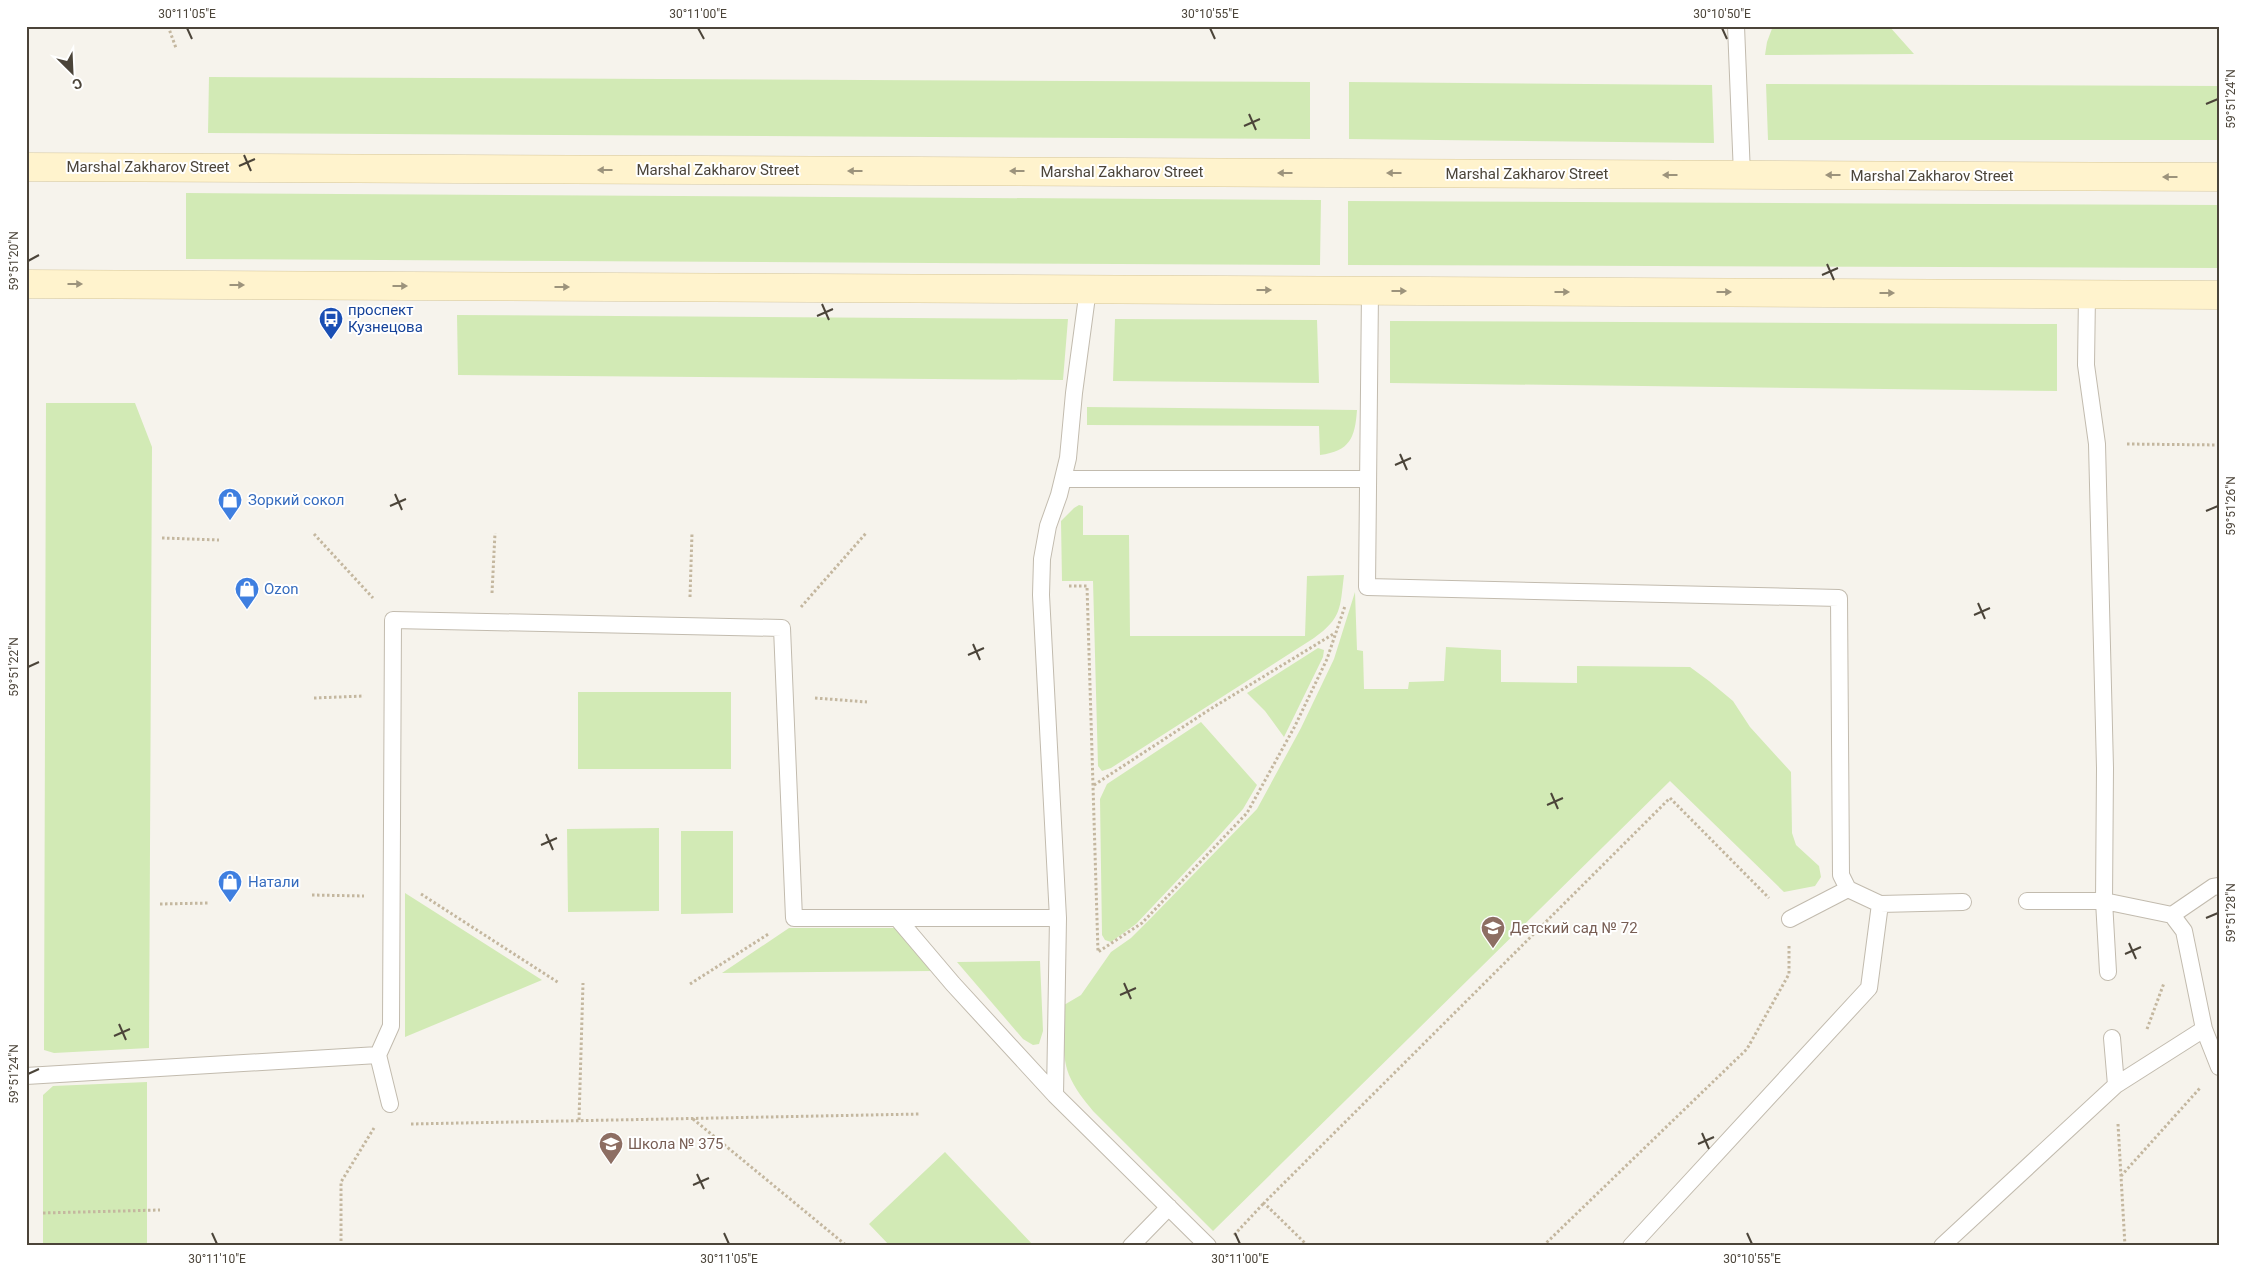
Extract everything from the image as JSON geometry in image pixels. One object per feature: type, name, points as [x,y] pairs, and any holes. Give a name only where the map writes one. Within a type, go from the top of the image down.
[{"type":"street","name":"Marshal Zakharov Street","points":[[26,167],[2219,178]]},
{"type":"street","points":[[26,284],[2219,295]]},
{"type":"lane","points":[[1736,26],[1742,175]]},
{"type":"lane","points":[[1055,1095],[1058,918],[1041,596],[1042,559],[1048,526],[1068,458],[1074,393],[1088,289]]},
{"type":"lane","points":[[1370,291],[1367,587],[1839,598],[1841,875],[1848,889],[1880,904],[1963,902]]},
{"type":"lane","points":[[2087,294],[2086,365],[2096,444],[2105,768],[2104,901],[2108,972]]},
{"type":"lane","points":[[1063,479],[1368,479]]},
{"type":"lane","points":[[390,1104],[378,1055],[391,1026],[393,620],[782,628],[794,918],[1058,918]]},
{"type":"lane","points":[[2172,915],[2213,887],[2219,886]]},
{"type":"lane","points":[[1790,919],[1848,889]]},
{"type":"lane","points":[[2027,901],[2104,901],[2172,915],[2184,931],[2204,1029],[2219,1067]]},
{"type":"lane","points":[[1631,1246],[1870,988],[1880,904]]},
{"type":"lane","points":[[897,918],[953,984],[1055,1095],[1208,1246]]},
{"type":"lane","points":[[1942,1246],[2116,1084],[2204,1029]]},
{"type":"lane","points":[[2112,1038],[2116,1084]]},
{"type":"lane","points":[[26,1076],[378,1055]]},
{"type":"lane","points":[[1131,1246],[1169,1207]]},
{"type":"path","points":[[168,26],[176,48]]},
{"type":"path","points":[[2096,444],[2219,445]]},
{"type":"path","points":[[782,628],[867,532]]},
{"type":"path","points":[[491,622],[495,533]]},
{"type":"path","points":[[690,626],[692,533]]},
{"type":"path","points":[[314,534],[393,620]]},
{"type":"path","points":[[162,538],[219,540]]},
{"type":"path","points":[[1067,586],[1087,586],[1098,952],[1142,923],[1246,813],[1295,726],[1327,660],[1335,632],[1345,612],[1348,582],[1367,580]]},
{"type":"path","points":[[1094,785],[1212,708],[1335,632]]},
{"type":"path","points":[[314,698],[392,695]]},
{"type":"path","points":[[785,696],[867,702]]},
{"type":"path","points":[[1243,1225],[1670,798],[1790,919],[1789,974],[1747,1049],[1543,1246]]},
{"type":"path","points":[[312,894],[392,897],[410,888],[559,983]]},
{"type":"path","points":[[160,904],[210,902]]},
{"type":"path","points":[[690,984],[794,918]]},
{"type":"path","points":[[2130,1074],[2184,931]]},
{"type":"path","points":[[579,1120],[583,983]]},
{"type":"path","points":[[2121,1176],[2219,1067]]},
{"type":"path","points":[[2116,1084],[2125,1246]]},
{"type":"path","points":[[405,1124],[920,1114]]},
{"type":"path","points":[[692,1118],[846,1246]]},
{"type":"path","points":[[340,1246],[341,1182],[376,1124]]},
{"type":"path","points":[[1264,1203],[1308,1246]]},
{"type":"path","points":[[43,1213],[160,1210]]},
{"type":"green space","points":[[1773,26],[1889,26],[1914,54],[1765,55],[1767,42]]},
{"type":"green space","points":[[209,77],[1310,82],[1310,139],[208,133]]},
{"type":"green space","points":[[1349,82],[1712,85],[1714,143],[1349,139]]},
{"type":"green space","points":[[1766,84],[2219,86],[2219,140],[1768,140]]},
{"type":"green space","points":[[186,193],[1321,200],[1320,265],[186,259]]},
{"type":"green space","points":[[1348,201],[2219,205],[2219,268],[1348,265]]},
{"type":"green space","points":[[457,315],[1068,319],[1063,380],[458,375]]},
{"type":"green space","points":[[1115,319],[1317,320],[1319,383],[1113,381]]},
{"type":"green space","points":[[1390,321],[2057,324],[2057,391],[1390,383]]},
{"type":"green space","points":[[46,403],[135,403],[152,447],[149,1048],[54,1053],[44,1050]]},
{"type":"green space","points":[[1087,407],[1357,410],[1355,428],[1349,442],[1338,450],[1320,455],[1319,426],[1087,425]]},
{"type":"green space","points":[[1079,505],[1083,506],[1083,535],[1129,535],[1130,636],[1305,636],[1307,576],[1344,575],[1338,611],[1330,624],[1314,638],[1111,768],[1102,771],[1098,766],[1093,581],[1062,581],[1061,521]]},
{"type":"green space","points":[[1355,592],[1357,650],[1363,651],[1364,689],[1408,689],[1409,682],[1444,681],[1446,647],[1501,650],[1501,682],[1577,683],[1577,666],[1690,667],[1733,701],[1750,727],[1791,772],[1792,833],[1796,845],[1819,866],[1821,877],[1815,886],[1784,892],[1670,781],[1213,1231],[1093,1111],[1077,1090],[1066,1067],[1064,1005],[1081,995],[1111,952],[1131,938],[1257,809],[1301,728],[1334,659]]},
{"type":"green space","points":[[1318,648],[1324,650],[1323,657],[1284,737],[1265,711],[1247,693]]},
{"type":"green space","points":[[578,692],[731,692],[731,769],[578,769]]},
{"type":"green space","points":[[1201,722],[1257,785],[1243,809],[1136,924],[1111,942],[1105,940],[1102,935],[1100,799],[1107,784]]},
{"type":"green space","points":[[659,828],[659,911],[568,912],[567,829]]},
{"type":"green space","points":[[681,831],[733,831],[733,913],[681,914]]},
{"type":"green space","points":[[405,893],[542,980],[405,1037]]},
{"type":"green space","points":[[789,928],[895,928],[932,971],[722,973]]},
{"type":"green space","points":[[1040,961],[1043,1031],[1039,1044],[1033,1045],[1023,1039],[957,962]]},
{"type":"green space","points":[[147,1082],[147,1246],[43,1246],[43,1095],[53,1086]]},
{"type":"green space","points":[[945,1152],[1034,1246],[890,1246],[869,1224]]},
{"type":"place","name":"проспект Кузнецова","points":[[331,340]]},
{"type":"place","name":"Зоркий сокол","points":[[230,521]]},
{"type":"place","name":"Ozon","points":[[247,610]]},
{"type":"place","name":"Натали","points":[[230,903]]},
{"type":"place","name":"Детский сад № 72","points":[[1493,949]]},
{"type":"place","name":"Школа № 375","points":[[611,1165]]}]
